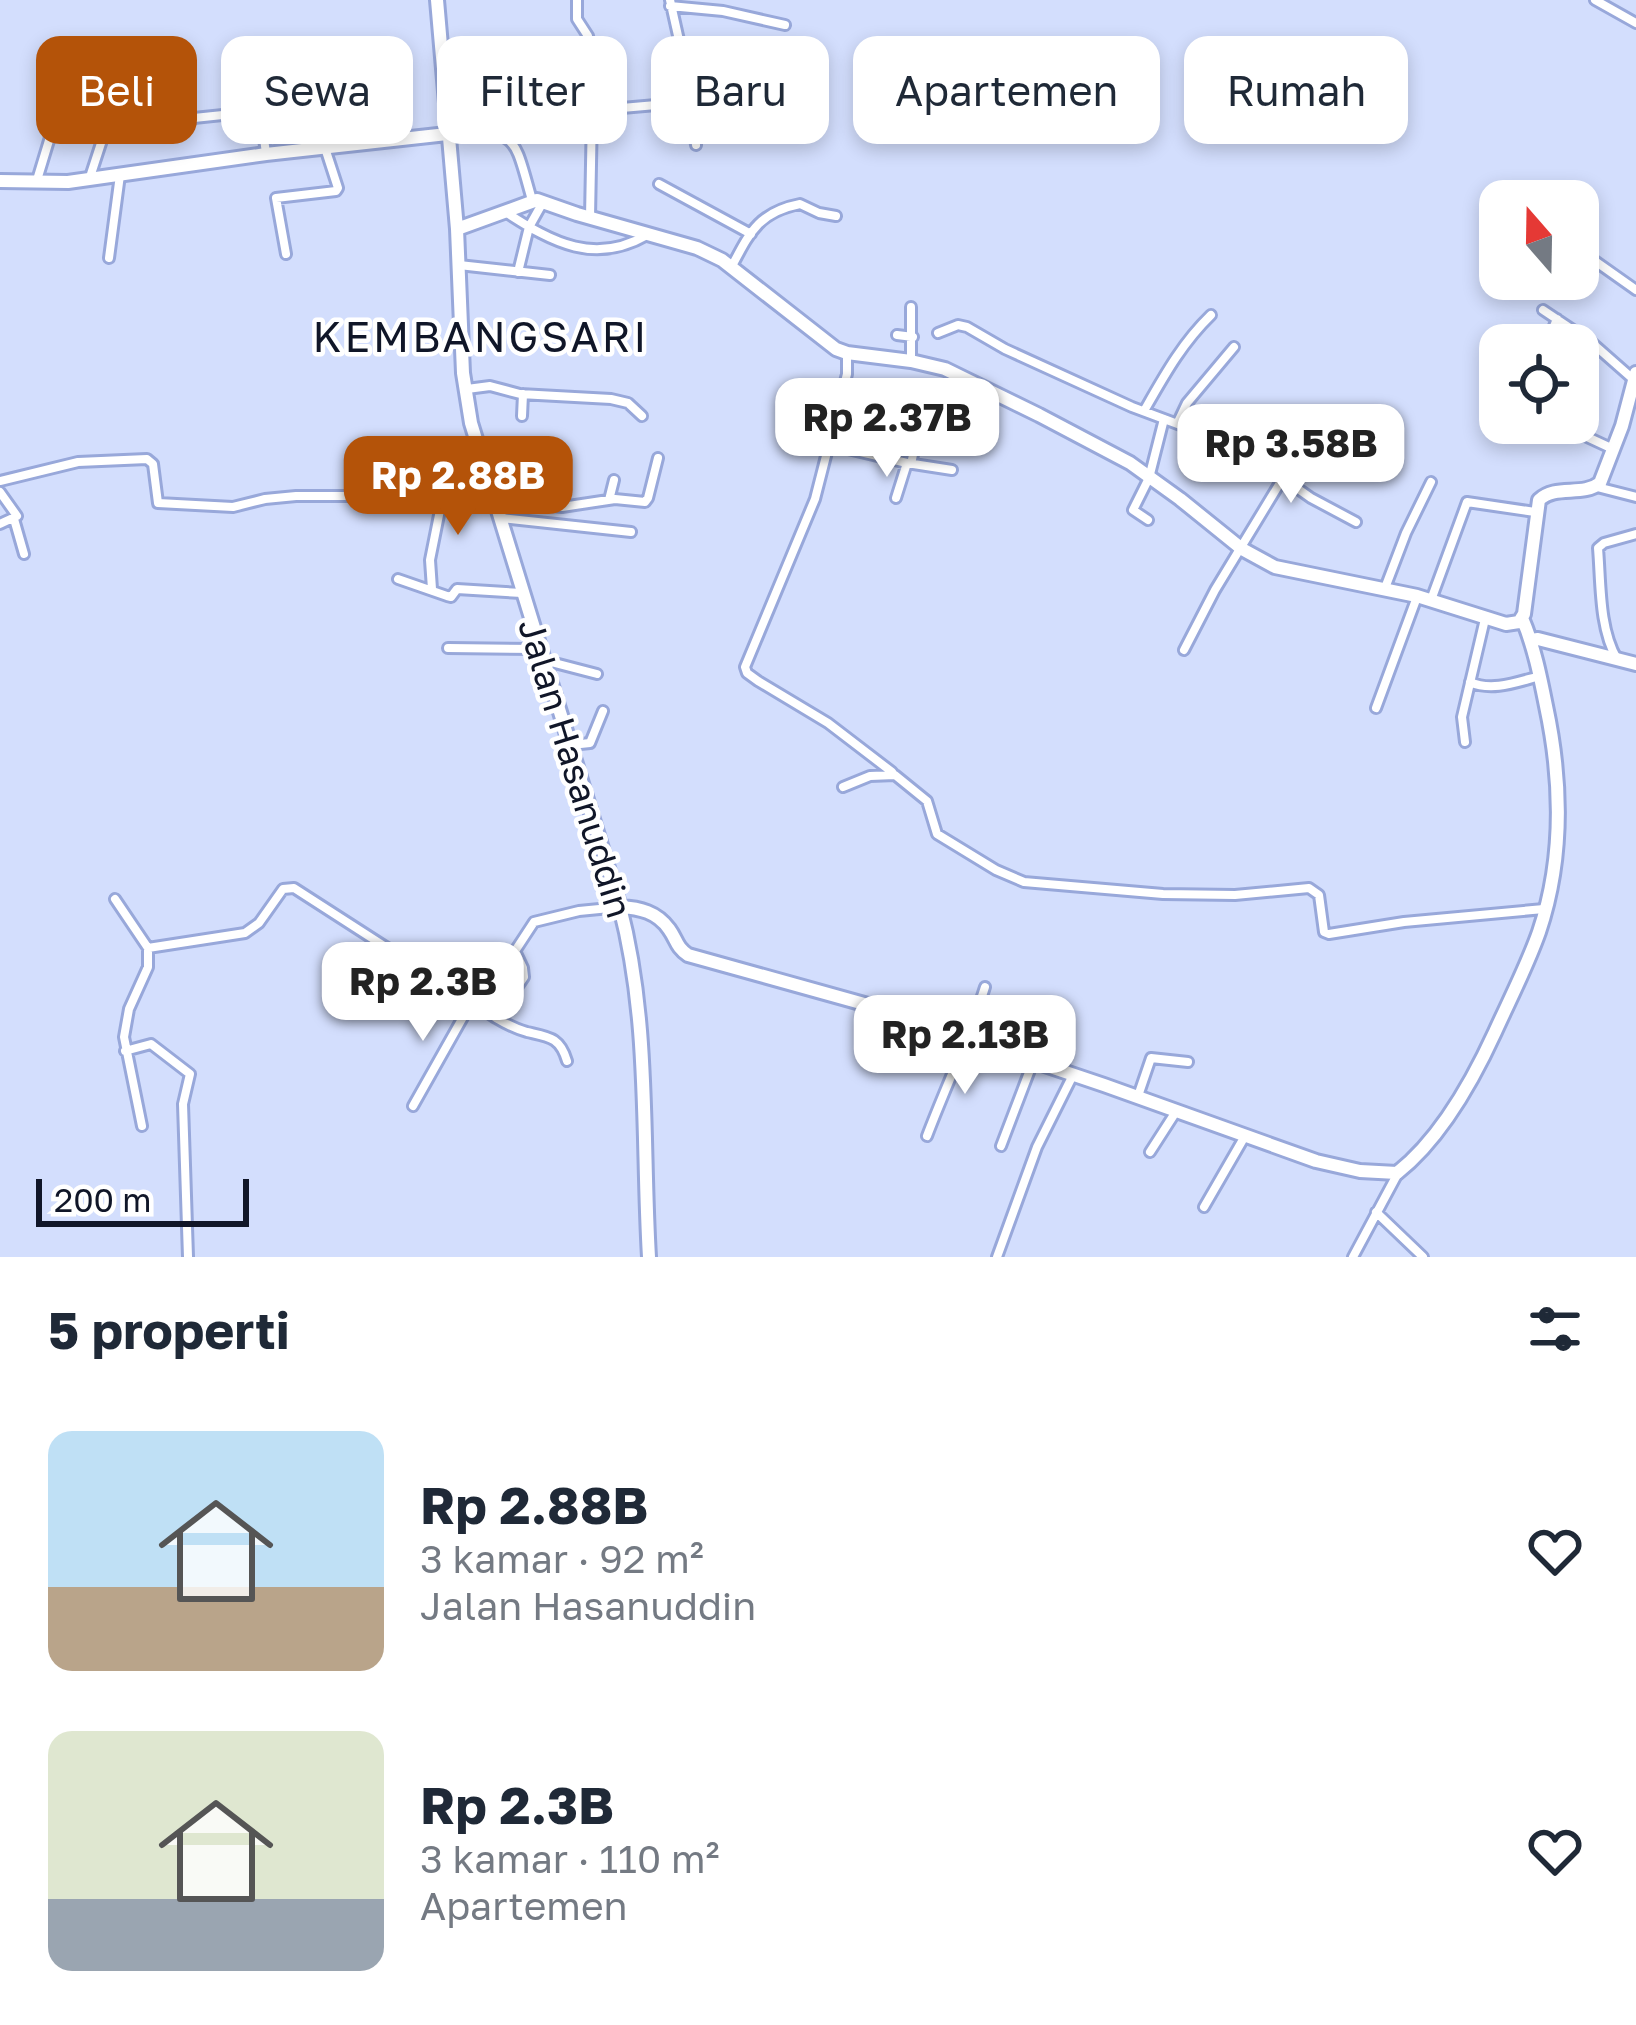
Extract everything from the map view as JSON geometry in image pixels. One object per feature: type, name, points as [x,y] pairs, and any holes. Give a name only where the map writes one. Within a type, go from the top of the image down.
[{"type":"street","name":"Jalan Hasanuddin","points":[[437,0],[440,36]]},
{"type":"street","points":[[578,0],[577,19],[587,36]]},
{"type":"street","points":[[1595,0],[1636,22]]},
{"type":"street","points":[[677,36],[670,3],[785,25]]},
{"type":"street","points":[[197,118],[257,109],[266,154]]},
{"type":"street","points":[[0,181],[56,183],[437,135]]},
{"type":"street","points":[[37,182],[48,144]]},
{"type":"street","points":[[89,179],[101,144]]},
{"type":"street","name":"Jalan Hasanuddin","points":[[448,144],[471,423],[632,956],[641,1032],[649,1257]]},
{"type":"street","points":[[513,144],[538,200],[518,272]]},
{"type":"street","points":[[590,218],[592,144]]},
{"type":"street","points":[[286,254],[276,198],[337,191],[325,148]]},
{"type":"street","points":[[109,258],[120,175]]},
{"type":"street","points":[[659,184],[751,234]]},
{"type":"street","points":[[458,230],[538,200],[697,248],[732,266],[822,340],[847,353],[953,372],[1111,452],[1240,548],[1283,569],[1424,598],[1506,624],[1522,618]]},
{"type":"street","points":[[732,266],[761,219],[800,204],[836,216]]},
{"type":"street","points":[[505,212],[559,242],[607,251],[648,235]]},
{"type":"street","points":[[1599,264],[1636,290]]},
{"type":"street","points":[[459,265],[550,275]]},
{"type":"street","points":[[911,307],[911,361]]},
{"type":"street","points":[[1544,310],[1635,376],[1615,450],[1596,487]]},
{"type":"street","points":[[1144,411],[1178,353],[1210,314]]},
{"type":"street","points":[[1555,324],[1557,319]]},
{"type":"street","points":[[938,333],[958,325],[968,327],[1005,349],[1257,460],[1356,522]]},
{"type":"street","points":[[897,335],[913,337]]},
{"type":"street","points":[[1178,422],[1234,347]]},
{"type":"street","points":[[847,353],[847,374],[815,499],[745,667],[758,681],[828,723],[920,793],[937,834],[1024,882],[1162,894],[1235,895],[1309,888],[1319,895],[1324,932],[1329,934],[1546,909]]},
{"type":"street","points":[[465,389],[490,386],[523,394],[611,399],[628,403],[642,416]]},
{"type":"street","points":[[522,416],[523,394]]},
{"type":"street","points":[[896,498],[924,404]]},
{"type":"street","points":[[1148,520],[1133,510],[1149,478],[1164,419]]},
{"type":"street","points":[[869,454],[875,427]]},
{"type":"street","points":[[1184,650],[1306,440]]},
{"type":"street","points":[[1599,443],[1615,450]]},
{"type":"street","points":[[831,445],[952,470]]},
{"type":"street","points":[[494,500],[570,507],[609,500],[645,502],[658,458]]},
{"type":"street","points":[[0,481],[78,462],[147,459],[154,466],[158,503],[233,507],[302,496],[377,496],[488,477]]},
{"type":"street","points":[[530,505],[534,476],[548,477]]},
{"type":"street","points":[[609,500],[614,480]]},
{"type":"street","points":[[1384,589],[1431,482]]},
{"type":"street","points":[[432,590],[430,560],[446,484]]},
{"type":"street","points":[[1353,1257],[1399,1172],[1455,1106],[1478,1070],[1546,909],[1555,866],[1558,772],[1540,676],[1522,618],[1539,500],[1546,494],[1596,487],[1636,496]]},
{"type":"street","points":[[0,492],[16,513],[24,554]]},
{"type":"street","points":[[1376,708],[1467,502],[1535,512]]},
{"type":"street","points":[[500,518],[631,532]]},
{"type":"street","points":[[0,524],[14,519]]},
{"type":"street","points":[[1618,661],[1604,627],[1598,548],[1636,534]]},
{"type":"street","points":[[398,578],[451,597],[457,589],[522,592]]},
{"type":"street","points":[[1465,742],[1462,717],[1485,619]]},
{"type":"street","points":[[1531,640],[1636,664]]},
{"type":"street","points":[[448,648],[542,655],[598,674]]},
{"type":"street","points":[[1469,682],[1498,686],[1540,676]]},
{"type":"street","points":[[573,754],[590,743],[603,711]]},
{"type":"street","points":[[843,787],[870,776],[895,775]]},
{"type":"street","points":[[148,948],[245,933],[259,923],[283,889],[295,888],[496,1018],[556,1039],[567,1061]]},
{"type":"street","points":[[115,898],[148,948],[148,967],[125,1024],[125,1051],[142,1126]]},
{"type":"street","points":[[496,1018],[524,977],[515,951],[534,922],[579,910],[642,909],[667,926],[682,952],[858,1002],[1335,1167],[1399,1172]]},
{"type":"street","points":[[927,1136],[985,987]]},
{"type":"street","points":[[412,1106],[471,1003]]},
{"type":"street","points":[[125,1051],[151,1044],[190,1074],[183,1104],[188,1257]]},
{"type":"street","points":[[1138,1096],[1151,1058],[1188,1063]]},
{"type":"street","points":[[1001,1146],[1033,1062]]},
{"type":"street","points":[[997,1257],[1033,1159],[1073,1075]]},
{"type":"street","points":[[1150,1152],[1177,1110]]},
{"type":"street","points":[[1204,1207],[1245,1136]]},
{"type":"street","points":[[1376,1211],[1423,1257]]},
{"type":"district","name":"KEMBANGSARI","points":[[481,336]]}]
